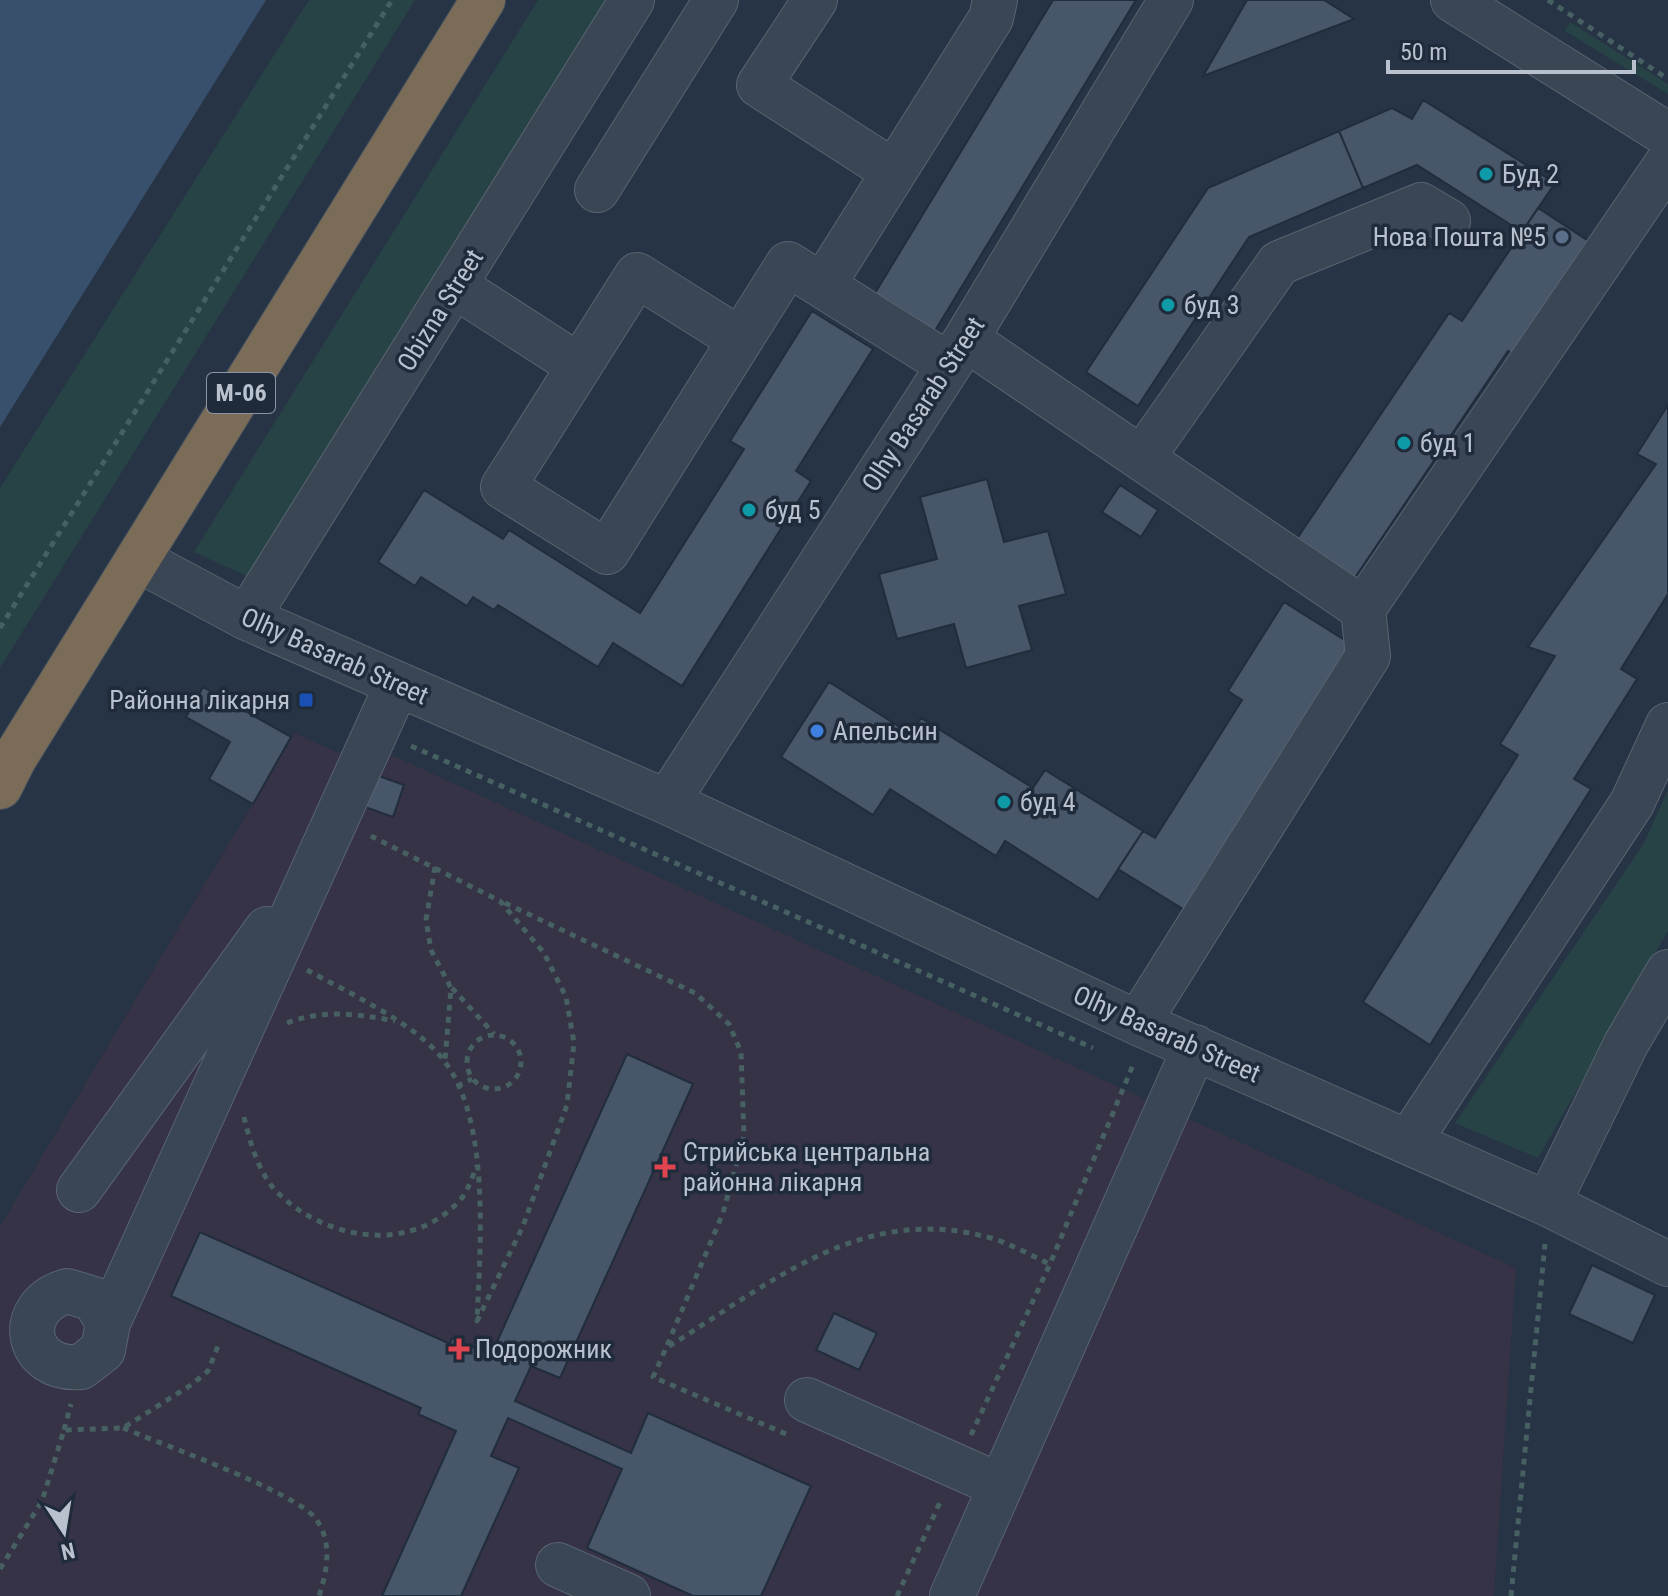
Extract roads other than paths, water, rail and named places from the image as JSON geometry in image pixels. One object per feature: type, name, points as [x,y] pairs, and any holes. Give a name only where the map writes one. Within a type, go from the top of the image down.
[{"type":"highway","name":"М-06","points":[[0,787],[14,759],[483,0]]},
{"type":"street","name":"Obizna Street","points":[[247,618],[632,0]]},
{"type":"street","points":[[597,190],[716,0]]},
{"type":"street","points":[[815,0],[759,85],[894,172]]},
{"type":"street","points":[[823,285],[991,18],[995,0]]},
{"type":"street","name":"Olhy Basarab Street","points":[[667,802],[958,352],[1171,0]]},
{"type":"street","points":[[1453,0],[1668,135]]},
{"type":"street","points":[[1128,1041],[1368,656],[1363,609],[1668,162]]},
{"type":"street","points":[[1142,458],[1279,263],[1421,205],[1448,221]]},
{"type":"street","points":[[739,339],[637,275],[503,487],[607,552],[788,264],[823,285],[958,352],[1142,458],[1363,609]]},
{"type":"street","points":[[455,286],[579,366]]},
{"type":"street","name":"Olhy Basarab Street","points":[[139,560],[247,618],[667,802],[1128,1041],[1187,1066],[1410,1140],[1668,1264]]},
{"type":"street","points":[[108,1323],[397,685]]},
{"type":"street","points":[[1410,1140],[1632,803],[1668,725]]},
{"type":"street","points":[[79,1190],[331,834]]},
{"type":"street","points":[[1548,1204],[1626,1044],[1668,972]]},
{"type":"street","points":[[952,1596],[1187,1066]]},
{"type":"street","points":[[807,1400],[1001,1486]]},
{"type":"street","points":[[558,1565],[628,1596]]},
{"type":"water","points":[[0,0],[266,0],[0,427]]},
{"type":"place","name":"Буд 2","points":[[1486,174]]},
{"type":"place","name":"Нова Пошта №5","points":[[1562,237]]},
{"type":"place","name":"буд 3","points":[[1168,305]]},
{"type":"place","name":"буд 1","points":[[1404,443]]},
{"type":"place","name":"буд 5","points":[[749,510]]},
{"type":"place","name":"Районна лікарня","points":[[306,700]]},
{"type":"place","name":"Апельсин","points":[[817,731]]},
{"type":"place","name":"буд 4","points":[[1004,802]]},
{"type":"place","name":"Стрийська центральна районна лікарня","points":[[665,1167]]},
{"type":"place","name":"Подорожник","points":[[459,1349]]}]
